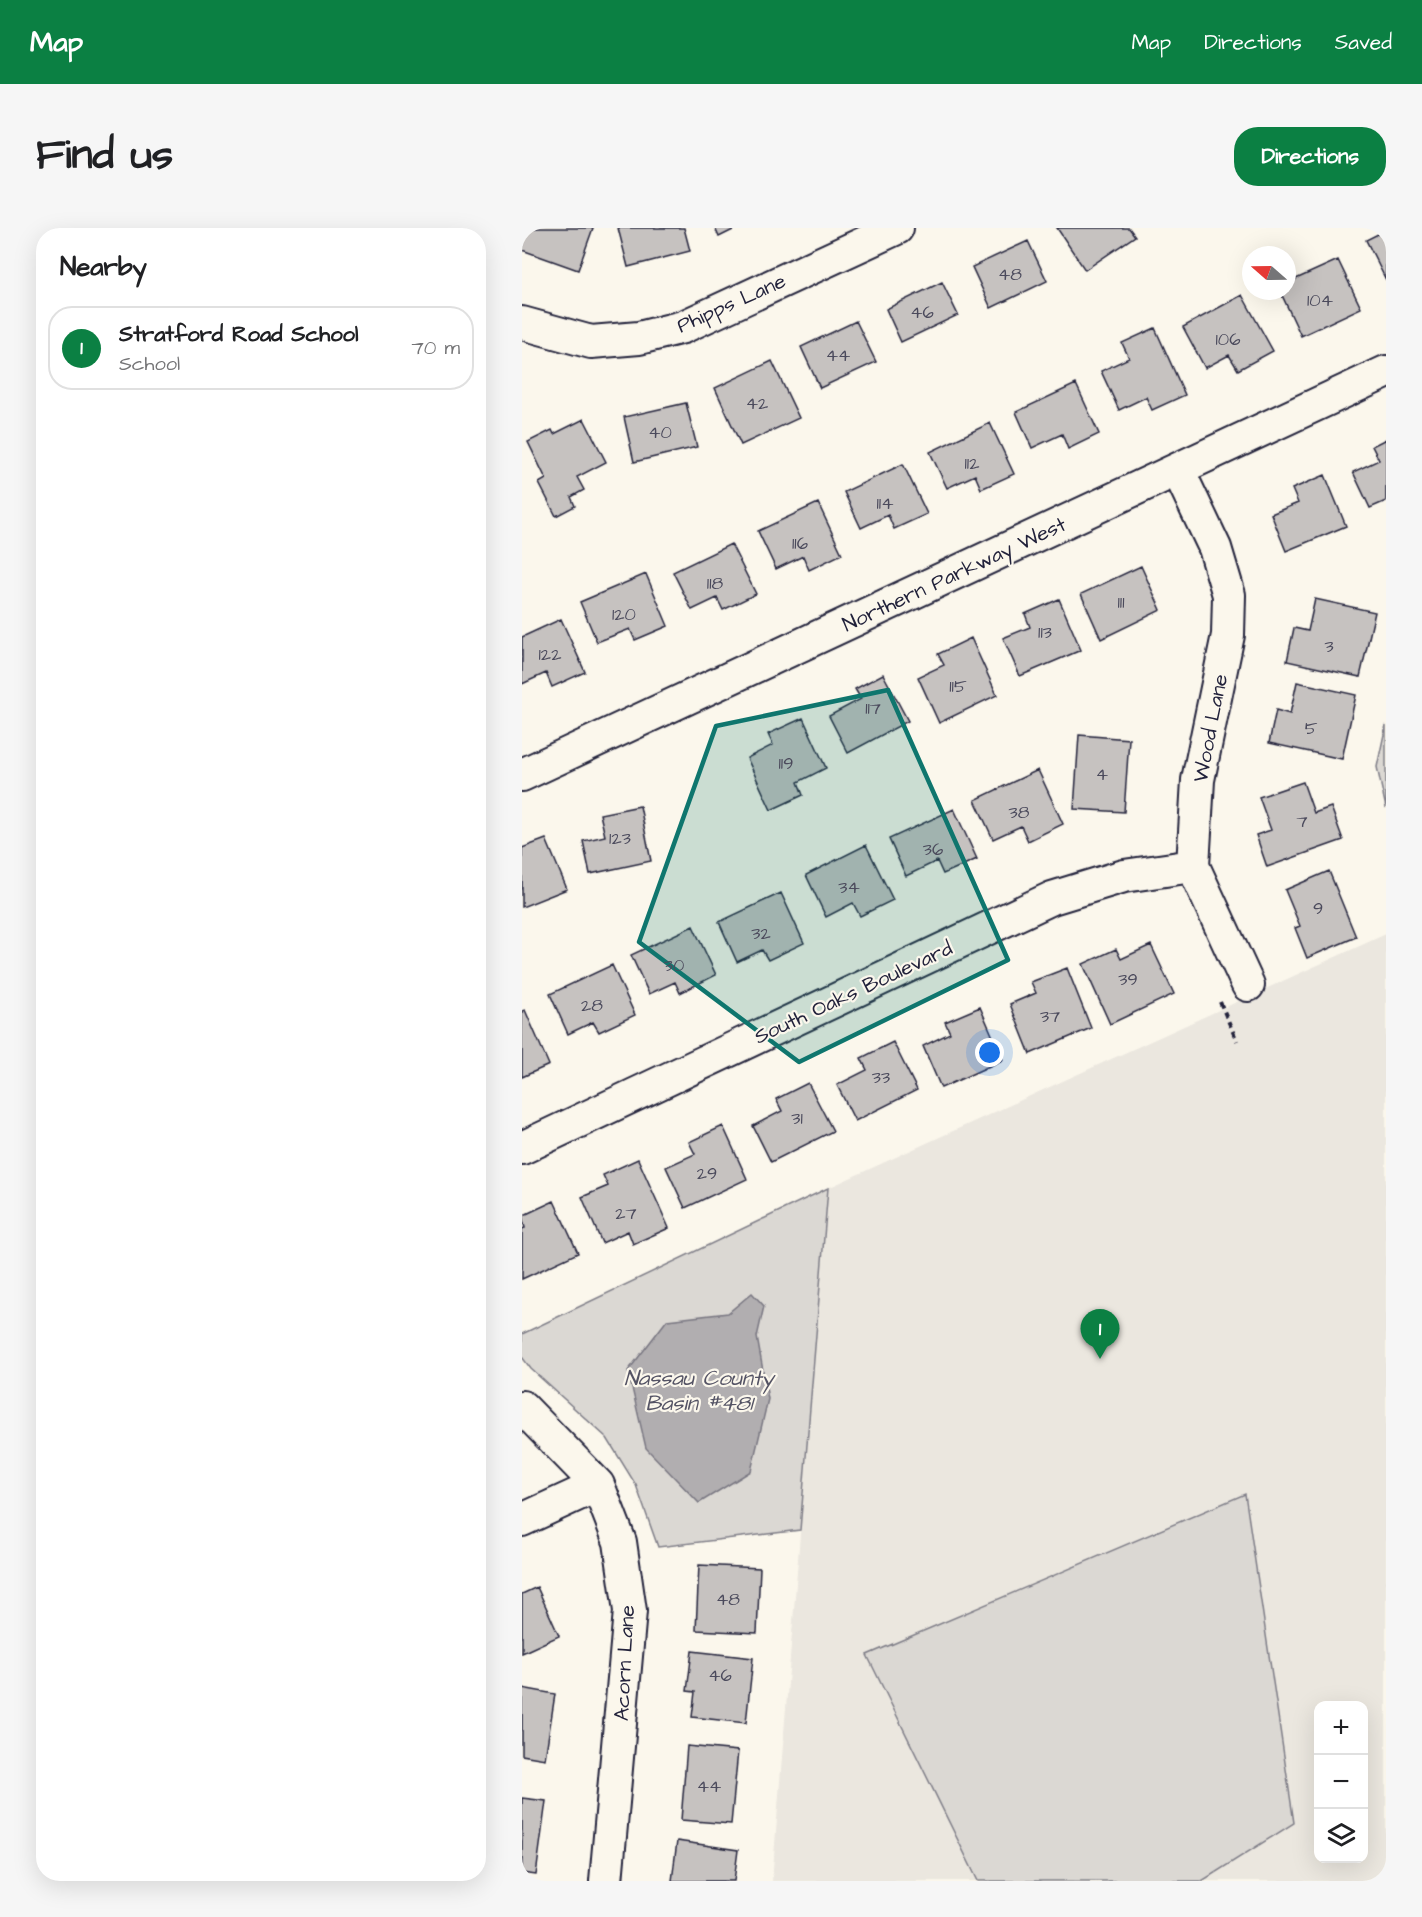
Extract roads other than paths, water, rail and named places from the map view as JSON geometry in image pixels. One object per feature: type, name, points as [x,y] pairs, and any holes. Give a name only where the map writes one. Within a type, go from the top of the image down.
[{"type":"street","name":"Phipps Lane","points":[[522,323],[591,342],[639,338],[683,327],[897,228]]},
{"type":"street","name":"Northern Parkway West","points":[[522,775],[1386,372]]},
{"type":"street","name":"Wood Lane","points":[[1178,470],[1215,548],[1229,595],[1228,635],[1198,780],[1193,866],[1248,985]]},
{"type":"street","name":"South Oaks Boulevard","points":[[522,1148],[1052,898],[1124,876],[1193,866]]},
{"type":"street","name":"Acorn Lane","points":[[522,1407],[598,1485],[620,1542],[630,1611],[606,1881]]},
{"type":"street","points":[[522,1520],[598,1485]]},
{"type":"water","name":"Nassau County Basin #481","points":[[752,1293],[764,1306],[757,1337],[768,1399],[751,1471],[699,1503],[646,1448],[628,1371],[667,1320],[728,1313]]},
{"type":"place","name":"Stratford Road School","points":[[1100,1359]]}]
